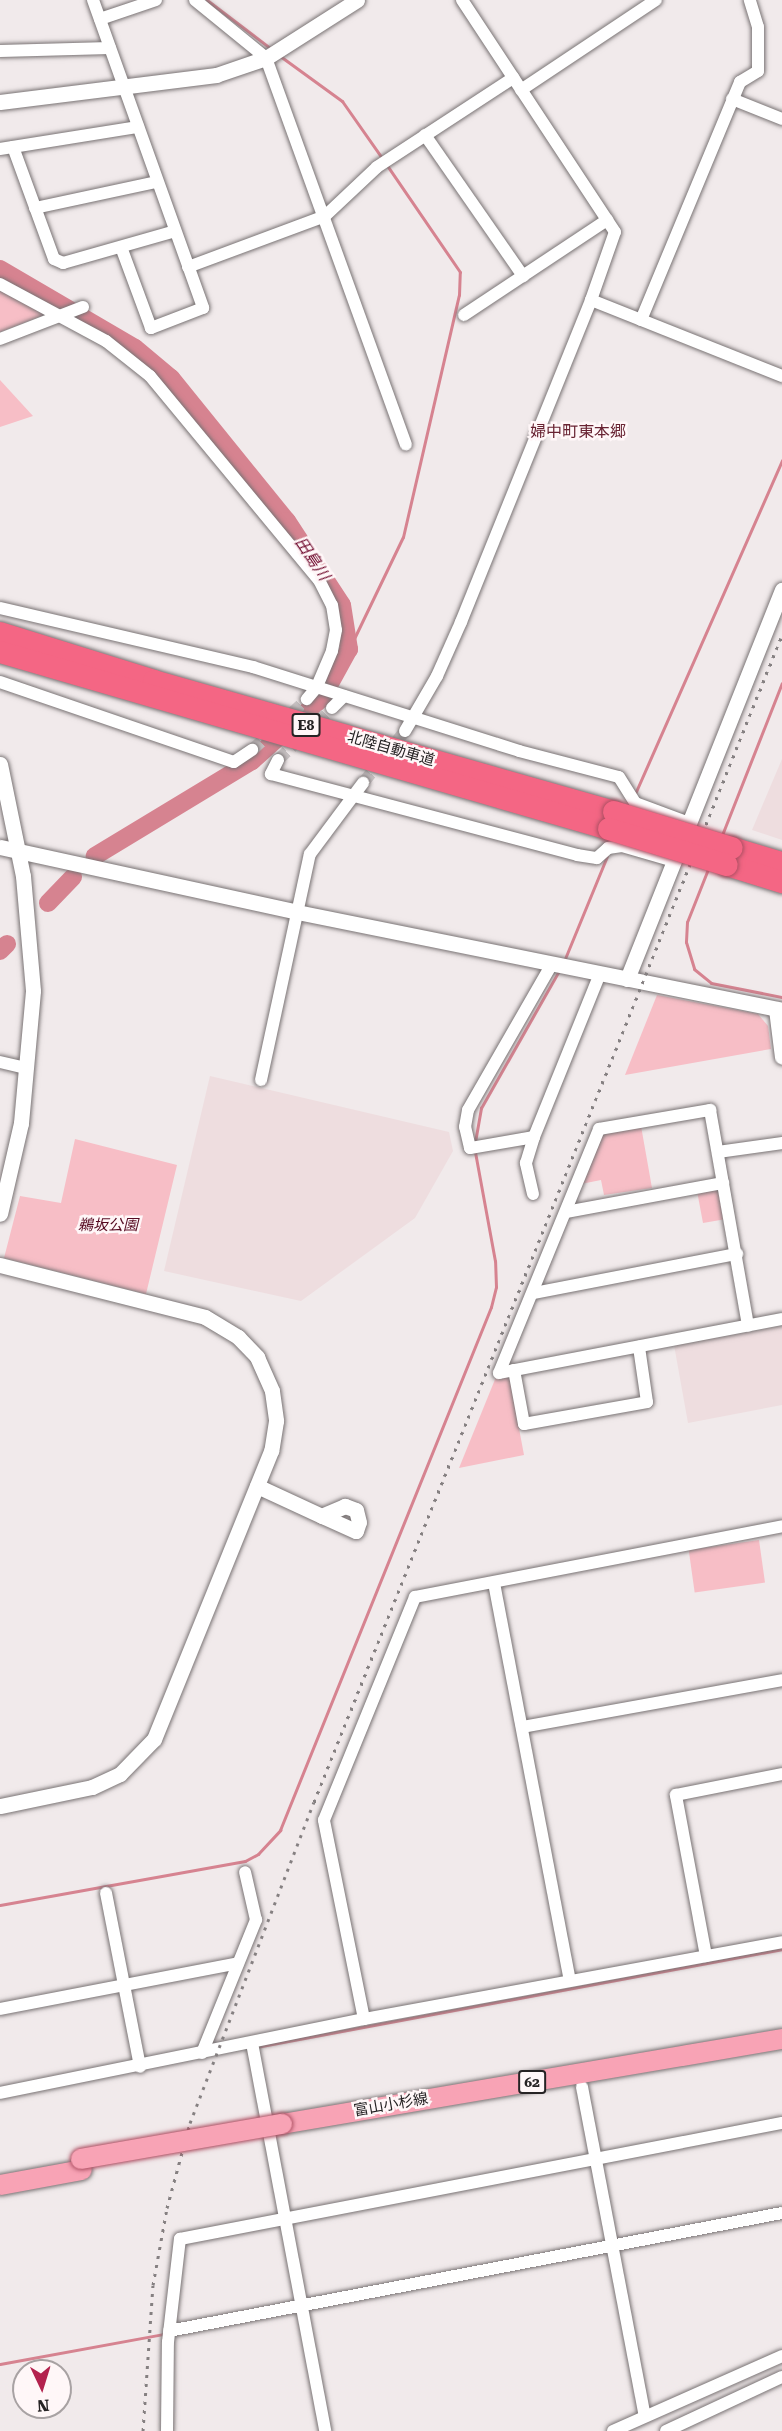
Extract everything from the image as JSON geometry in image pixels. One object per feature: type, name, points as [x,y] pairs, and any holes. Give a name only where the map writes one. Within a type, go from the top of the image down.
[{"type":"highway","name":"北陸自動車道","points":[[0,633],[730,856],[782,863]]},
{"type":"highway","name":"北陸自動車道","points":[[0,652],[612,821]]},
{"type":"highway","name":"北陸自動車道","points":[[730,856],[782,882]]},
{"type":"main road","name":"富山小杉線","points":[[0,2185],[82,2165],[782,2039]]},
{"type":"main road","name":"富山小杉線","points":[[283,2130],[582,2087],[782,2053]]},
{"type":"main road","name":"富山小杉線","points":[[0,2173],[82,2165]]},
{"type":"street","points":[[93,0],[203,309],[151,328],[121,248]]},
{"type":"street","points":[[99,20],[156,0]]},
{"type":"street","points":[[195,0],[266,58],[326,216],[406,444]]},
{"type":"street","points":[[0,102],[216,75],[266,58],[357,0]]},
{"type":"street","points":[[405,731],[461,622],[591,300],[615,232],[462,0]]},
{"type":"street","points":[[521,90],[656,0]]},
{"type":"street","points":[[641,320],[732,99],[740,82],[758,71],[758,27],[750,0]]},
{"type":"street","points":[[0,51],[110,48]]},
{"type":"street","points":[[188,267],[326,216],[377,167],[513,78]]},
{"type":"street","points":[[732,99],[782,119]]},
{"type":"street","points":[[138,127],[6,148],[35,208],[54,259],[63,263],[175,231]]},
{"type":"street","points":[[426,135],[523,276]]},
{"type":"street","points":[[35,208],[156,182]]},
{"type":"street","points":[[464,315],[607,220]]},
{"type":"street","points":[[0,284],[106,341],[150,376],[319,580],[332,605],[336,630],[332,651],[317,687],[307,699]]},
{"type":"street","points":[[591,300],[782,376]]},
{"type":"street","points":[[0,339],[60,317],[82,306]]},
{"type":"street","points":[[627,979],[782,590]]},
{"type":"street","points":[[0,608],[253,667],[519,751],[619,777],[635,803],[689,823]]},
{"type":"street","points":[[0,682],[234,762],[252,750]]},
{"type":"street","points":[[332,708],[344,696]]},
{"type":"street","points":[[278,760],[271,774],[577,855],[597,858],[608,848],[622,846],[674,861]]},
{"type":"street","points":[[0,764],[19,851],[32,962],[27,1068],[21,1123],[0,1214]]},
{"type":"street","points":[[261,1080],[310,854],[351,796],[363,783]]},
{"type":"street","points":[[0,847],[297,912],[779,1009],[782,1057]]},
{"type":"street","points":[[534,1137],[470,1148],[465,1126],[468,1110],[552,964]]},
{"type":"street","points":[[532,1194],[526,1163],[534,1137],[600,974]]},
{"type":"street","points":[[0,1062],[27,1068]]},
{"type":"street","points":[[748,1326],[710,1110],[599,1129],[534,1293],[499,1373],[639,1347],[748,1326],[782,1319]]},
{"type":"street","points":[[718,1152],[782,1143]]},
{"type":"street","points":[[566,1212],[723,1183]]},
{"type":"street","points":[[534,1293],[737,1254]]},
{"type":"street","points":[[0,1265],[205,1317],[238,1337],[257,1357],[272,1391],[276,1421],[272,1451],[154,1739],[120,1774],[92,1787],[0,1806]]},
{"type":"street","points":[[514,1370],[524,1424],[647,1402],[639,1347]]},
{"type":"street","points":[[257,1486],[322,1516]]},
{"type":"street","points":[[364,2019],[324,1820],[414,1597],[782,1526]]},
{"type":"street","points":[[494,1582],[570,1980]]},
{"type":"street","points":[[522,1727],[782,1680]]},
{"type":"street","points":[[706,1956],[676,1795],[782,1774]]},
{"type":"street","points":[[202,2053],[256,1920],[245,1872]]},
{"type":"street","points":[[106,1893],[140,2067]]},
{"type":"street","points":[[0,2093],[140,2067],[364,2019],[782,1942]]},
{"type":"street","points":[[0,2010],[238,1963]]},
{"type":"street","points":[[252,2043],[325,2431]]},
{"type":"street","points":[[582,2087],[645,2416]]},
{"type":"street","points":[[167,2431],[169,2331],[180,2239],[782,2123]]},
{"type":"street","points":[[169,2331],[782,2213]]},
{"type":"street","points":[[613,2431],[782,2356]]},
{"type":"street","points":[[666,2431],[782,2377]]},
{"type":"shaded area","points":[[782,759],[782,840],[752,830]]},
{"type":"shaded area","points":[[210,1076],[449,1132],[453,1151],[415,1218],[301,1301],[164,1271]]},
{"type":"shaded area","points":[[782,1326],[782,1405],[688,1423],[674,1345]]},
{"type":"green space","points":[[0,286],[49,313],[0,332]]},
{"type":"green space","points":[[0,380],[33,416],[0,427]]},
{"type":"green space","points":[[657,995],[758,1014],[768,1026],[771,1049],[625,1075]]},
{"type":"green space","points":[[641,1126],[652,1188],[604,1195],[601,1180],[581,1184],[600,1137],[607,1132]]},
{"type":"green space","name":"鵜坂公園","points":[[75,1139],[177,1165],[146,1294],[4,1258],[20,1196],[61,1203]]},
{"type":"green space","points":[[715,1188],[721,1192],[726,1219],[703,1223],[697,1191]]},
{"type":"green space","points":[[509,1375],[524,1455],[459,1468],[496,1377]]},
{"type":"green space","points":[[759,1540],[765,1583],[695,1592],[689,1550]]},
{"type":"waterway","points":[[207,0],[270,48]]},
{"type":"waterway","points":[[280,56],[342,101],[382,158]]},
{"type":"waterway","points":[[349,649],[403,537],[459,295],[460,272],[386,164]]},
{"type":"waterway","name":"田島川","points":[[0,269],[135,348],[171,378],[287,521],[342,605],[349,649],[322,698],[252,761],[95,856]]},
{"type":"waterway","points":[[634,796],[782,460]]},
{"type":"waterway","points":[[722,835],[782,683]]},
{"type":"waterway","points":[[564,961],[607,856]]},
{"type":"waterway","points":[[708,869],[687,922],[686,942],[694,969],[711,983],[782,997]]},
{"type":"waterway","name":"田島川","points":[[48,903],[73,877]]},
{"type":"waterway","name":"田島川","points":[[0,951],[7,944]]},
{"type":"waterway","points":[[475,1142],[481,1108],[560,969]]},
{"type":"waterway","points":[[0,1905],[245,1861],[258,1854],[280,1830],[491,1307],[496,1287],[495,1261],[475,1152]]},
{"type":"waterway","points":[[256,2047],[782,1949]]},
{"type":"waterway","points":[[0,2364],[164,2334]]},
{"type":"tunnel","points":[[252,750],[307,699]]},
{"type":"tunnel","points":[[278,760],[332,708]]},
{"type":"tunnel","points":[[363,783],[405,731]]},
{"type":"railway","points":[[143,2431],[153,2285],[167,2208],[190,2123],[314,1802],[782,635]]},
{"type":"district","name":"婦中町東本郷","points":[[578,432]]}]
